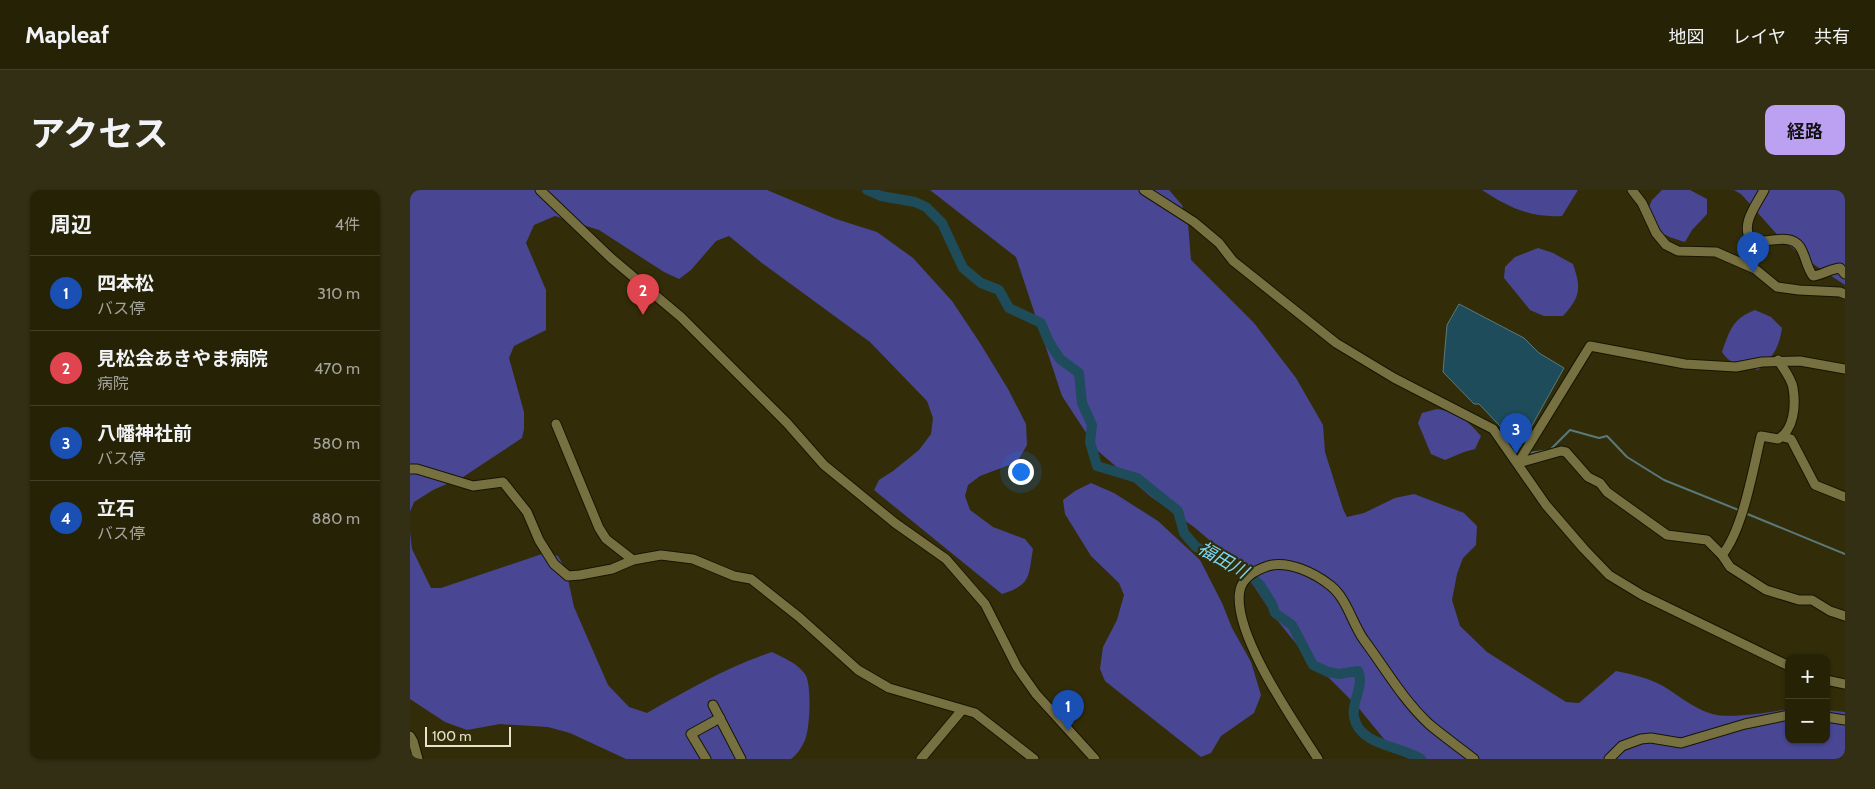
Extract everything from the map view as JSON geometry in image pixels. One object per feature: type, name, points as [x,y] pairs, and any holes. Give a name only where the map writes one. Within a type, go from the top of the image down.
[{"type":"street","points":[[540,190],[611,258],[681,317],[787,423],[824,465],[894,523],[946,559],[985,604],[1017,667],[1036,694],[1096,759]]},
{"type":"street","points":[[1144,190],[1194,222],[1219,243],[1233,261],[1336,343],[1394,378],[1493,429],[1546,505],[1609,575],[1642,595],[1785,664]]},
{"type":"street","points":[[1632,190],[1642,203],[1656,233],[1666,244],[1678,251],[1716,252],[1755,269],[1778,287],[1845,294]]},
{"type":"street","points":[[1764,190],[1746,225],[1747,234],[1751,241],[1760,243],[1776,239],[1789,239],[1798,244],[1813,276],[1840,268],[1845,274]]},
{"type":"street","points":[[1518,463],[1590,346],[1685,364],[1736,367],[1778,360],[1800,360],[1845,369]]},
{"type":"street","points":[[1722,555],[1728,548],[1742,512],[1761,436],[1778,440],[1790,428],[1794,412],[1793,387],[1778,360]]},
{"type":"street","points":[[556,424],[599,528],[606,539],[633,560]]},
{"type":"street","points":[[1783,436],[1791,439],[1815,485],[1845,497]]},
{"type":"street","points":[[1518,463],[1561,451],[1566,452],[1588,477],[1600,483],[1607,492],[1667,535],[1707,540],[1722,555],[1730,567],[1766,590],[1799,600],[1812,600],[1830,611],[1845,616]]},
{"type":"street","points":[[410,469],[416,469],[473,486],[503,482],[527,512],[539,540],[554,564],[568,576],[612,569],[633,560],[661,555],[693,559],[734,576],[751,580],[799,617],[858,670],[888,688],[974,713],[1034,759]]},
{"type":"street","points":[[1318,759],[1281,702],[1254,650],[1240,609],[1240,590],[1246,580],[1253,573],[1271,565],[1281,564],[1313,574],[1330,585],[1339,594],[1356,627],[1404,694],[1429,723],[1474,759]]},
{"type":"street","points":[[1830,681],[1845,684]]},
{"type":"street","points":[[713,705],[737,758]]},
{"type":"street","points":[[921,759],[962,710]]},
{"type":"street","points":[[1609,759],[1622,746],[1641,739],[1651,738],[1681,743],[1745,724],[1785,716]]},
{"type":"street","points":[[706,759],[691,734],[720,718]]},
{"type":"street","points":[[1830,718],[1845,720]]},
{"type":"street","points":[[410,736],[413,740],[418,759]]},
{"type":"shaded area","points":[[410,190],[767,190],[836,219],[877,232],[913,258],[952,301],[1008,389],[1026,424],[1027,445],[1017,462],[980,476],[968,485],[965,496],[970,510],[993,527],[1025,539],[1033,549],[1029,573],[1024,583],[1002,594],[874,490],[879,480],[919,450],[931,434],[933,418],[927,401],[870,342],[762,263],[729,236],[716,241],[691,270],[679,279],[664,272],[599,230],[555,216],[534,225],[526,243],[546,290],[546,330],[514,346],[509,358],[524,412],[522,438],[463,477],[433,490],[414,502],[410,512]]},
{"type":"shaded area","points":[[930,190],[1169,190],[1182,205],[1188,223],[1191,260],[1254,323],[1296,378],[1323,425],[1325,452],[1347,517],[1364,513],[1395,498],[1414,494],[1464,513],[1477,526],[1476,545],[1463,558],[1457,574],[1452,600],[1460,626],[1487,652],[1566,702],[1579,703],[1616,671],[1658,683],[1697,708],[1717,715],[1748,715],[1785,710],[1785,744],[1830,744],[1830,710],[1845,712],[1845,759],[1416,759],[1388,744],[1357,706],[1302,651],[1273,615],[1242,568],[1194,527],[1150,496],[1098,451],[1062,396],[1016,257]]},
{"type":"shaded area","points":[[1482,190],[1578,190],[1562,216],[1550,216],[1520,210],[1501,202]]},
{"type":"shaded area","points":[[1662,190],[1690,190],[1707,199],[1707,214],[1692,230],[1685,242],[1657,230],[1646,214],[1652,200]]},
{"type":"shaded area","points":[[1734,190],[1845,190],[1845,285],[1810,262],[1782,240],[1741,194]]},
{"type":"shaded area","points":[[1538,248],[1553,253],[1573,264],[1578,291],[1573,303],[1563,316],[1544,316],[1530,310],[1504,278],[1505,267],[1515,257]]},
{"type":"shaded area","points":[[1755,310],[1771,317],[1782,328],[1775,352],[1758,370],[1729,360],[1722,352],[1733,326],[1741,317]]},
{"type":"shaded area","points":[[1437,409],[1457,415],[1476,430],[1481,436],[1475,449],[1445,460],[1431,454],[1418,423],[1422,413]]},
{"type":"shaded area","points":[[1091,483],[1114,493],[1158,521],[1200,560],[1222,603],[1232,628],[1251,662],[1261,695],[1254,713],[1221,736],[1211,753],[1201,757],[1105,681],[1100,669],[1103,647],[1117,620],[1124,595],[1119,583],[1091,556],[1065,514],[1063,500]]},
{"type":"shaded area","points":[[410,532],[412,549],[431,588],[441,588],[545,553],[558,556],[566,570],[574,607],[608,685],[629,707],[647,713],[708,679],[755,658],[772,652],[786,659],[802,670],[809,687],[809,717],[805,740],[791,759],[626,759],[570,733],[548,727],[500,724],[467,730],[445,722],[410,699]]},
{"type":"water","points":[[1459,304],[1524,338],[1539,353],[1564,368],[1520,447],[1479,404],[1474,404],[1443,372],[1447,325]]},
{"type":"waterway","name":"福田川","points":[[867,190],[881,196],[915,202],[926,207],[942,223],[963,268],[981,283],[999,290],[1009,308],[1041,323],[1049,342],[1060,359],[1079,373],[1082,403],[1092,425],[1090,442],[1097,466],[1137,478],[1178,511],[1184,533],[1196,547],[1232,562],[1248,573],[1260,585],[1272,604],[1275,613],[1292,625],[1313,665],[1328,672],[1339,674],[1358,671],[1360,682],[1354,705],[1354,717],[1357,726],[1372,739],[1421,759]]},
{"type":"waterway","points":[[1530,453],[1550,450],[1570,430],[1599,438],[1607,436],[1627,457],[1664,480],[1741,511]]},
{"type":"waterway","points":[[1745,513],[1845,554]]},
{"type":"place","name":"立石","points":[[1753,273]]},
{"type":"place","name":"見松会あきやま病院","points":[[643,315]]},
{"type":"place","name":"八幡神社前","points":[[1516,454]]},
{"type":"place","name":"四本松","points":[[1068,731]]}]
